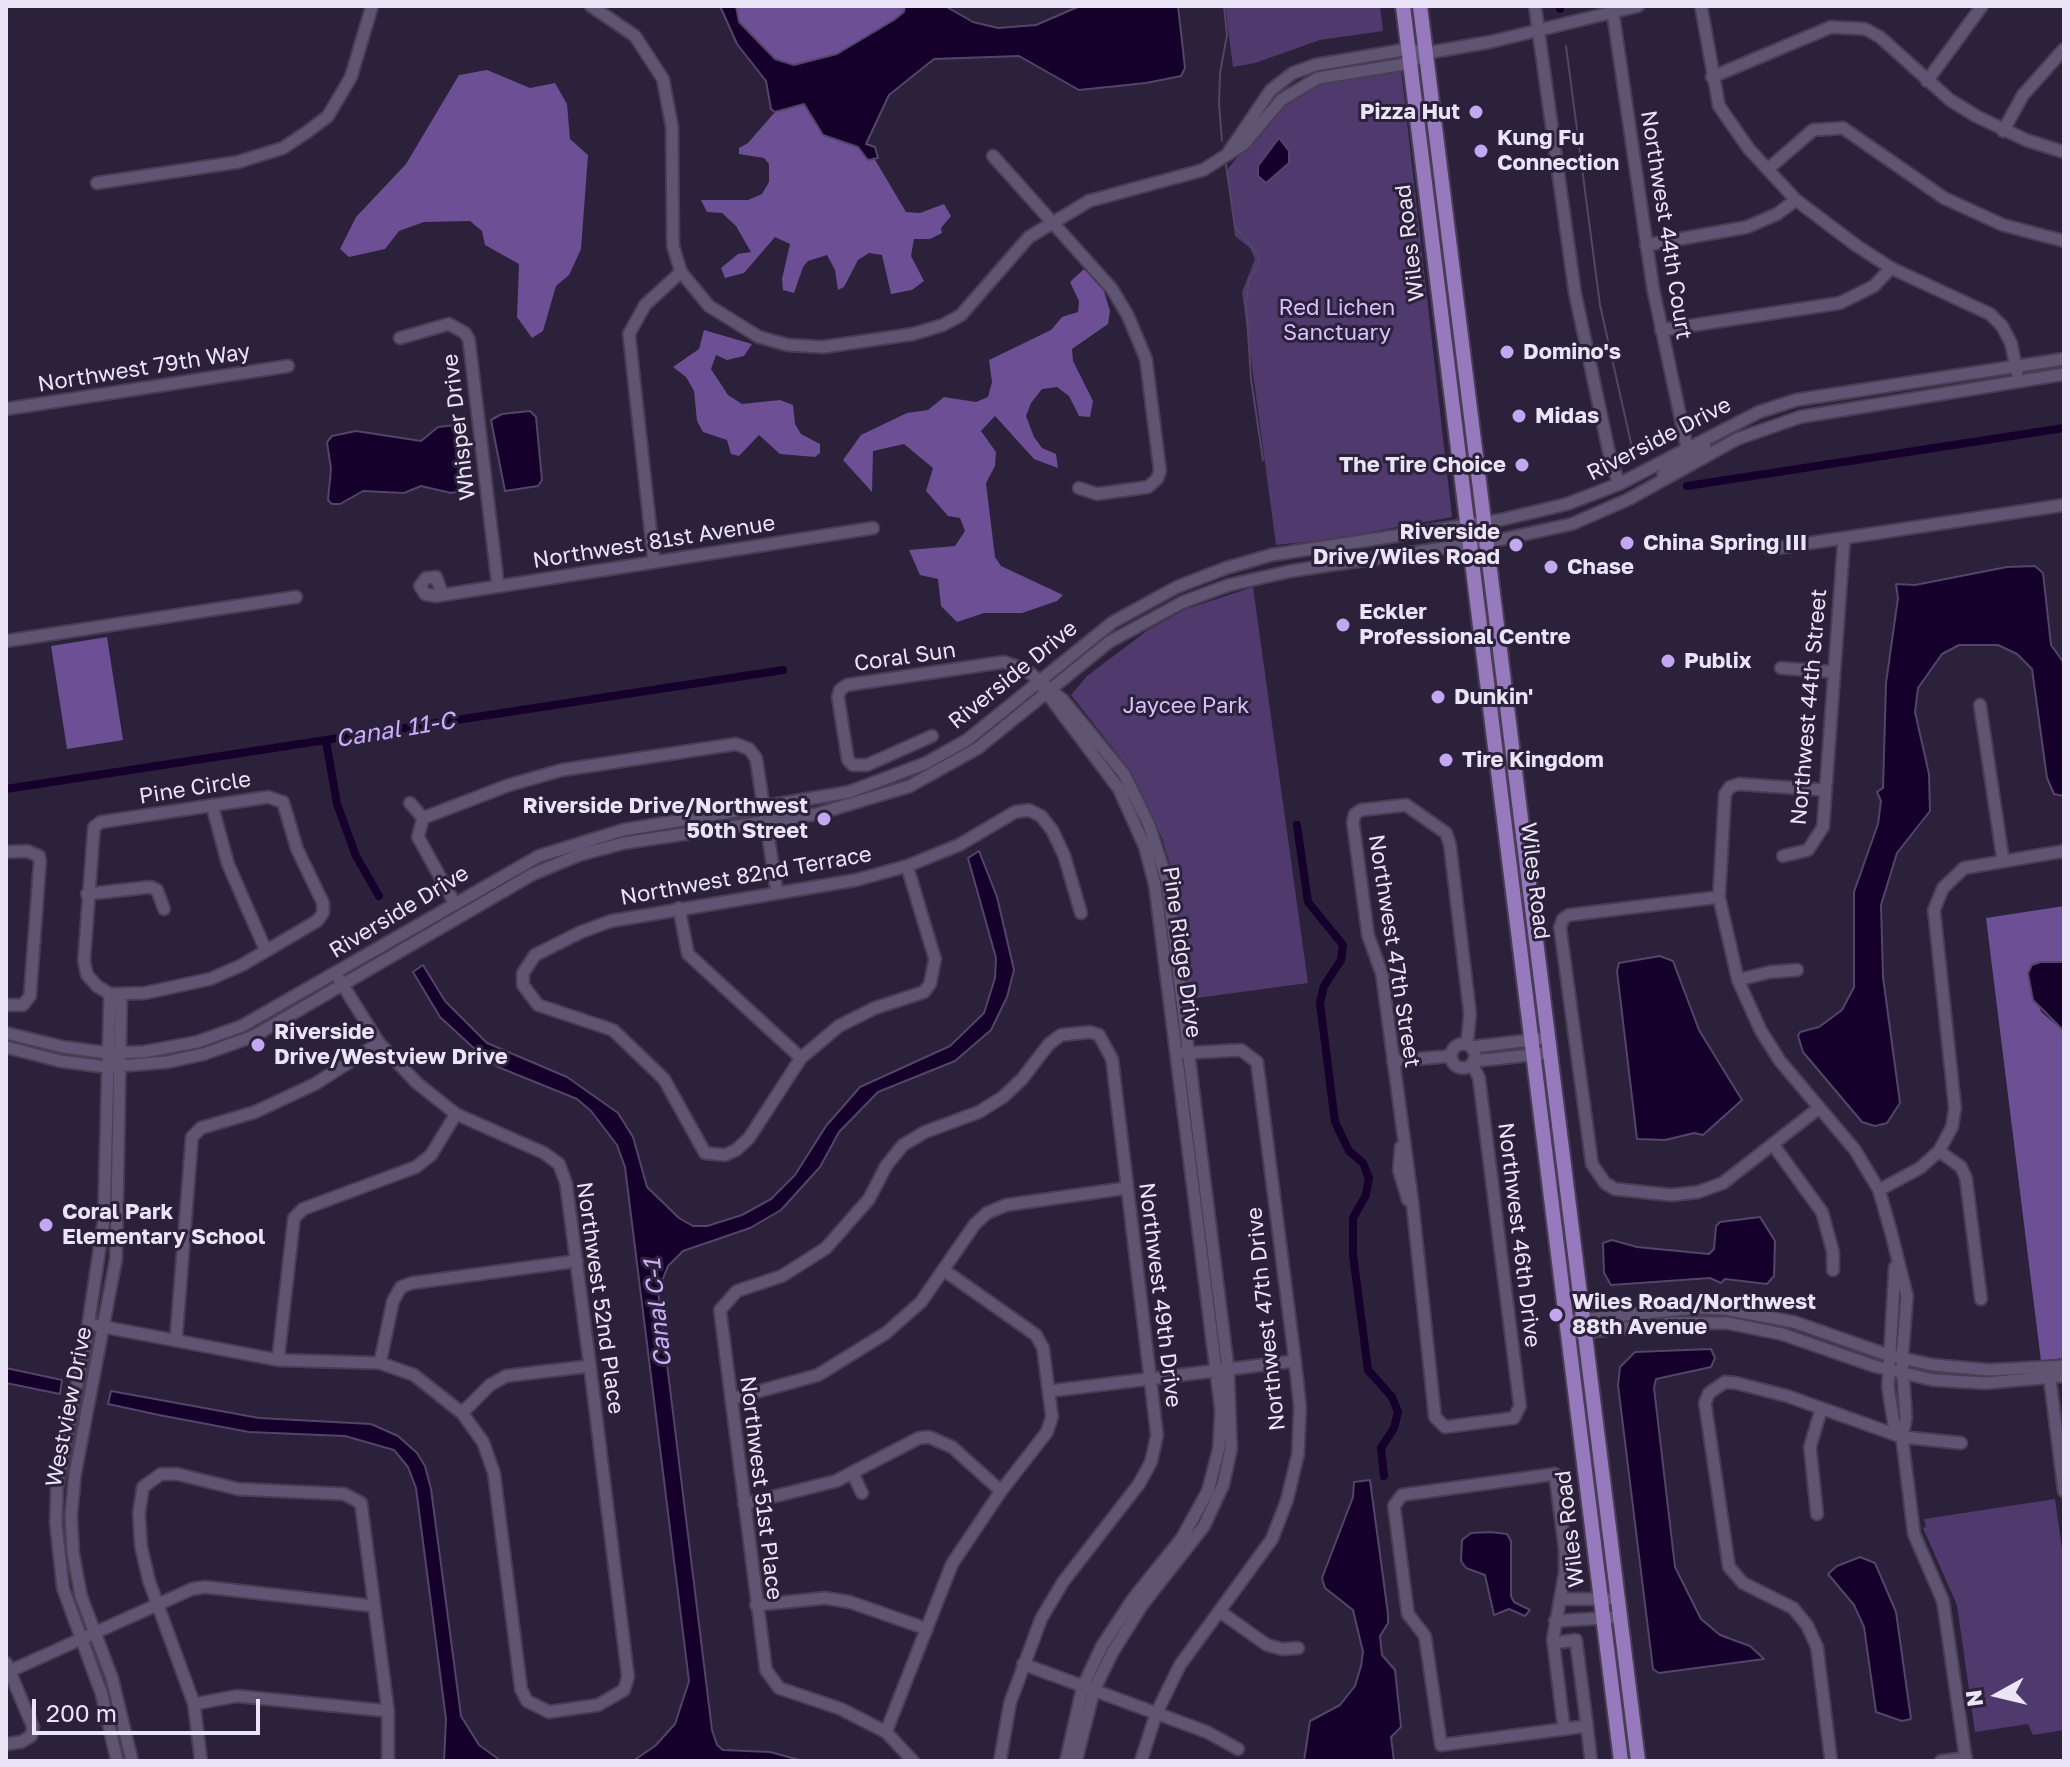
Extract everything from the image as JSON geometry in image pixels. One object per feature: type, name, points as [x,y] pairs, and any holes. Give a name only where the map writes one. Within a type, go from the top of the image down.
[{"type":"main road","name":"Wiles Road","points":[[1403,6],[1466,525],[1584,1326],[1638,1761]]},
{"type":"main road","name":"Wiles Road","points":[[1420,6],[1484,523],[1542,1046],[1568,1328],[1621,1761]]},
{"type":"street","points":[[97,183],[238,162],[283,148],[328,116],[351,77],[372,6]]},
{"type":"street","points":[[591,6],[635,36],[663,79],[672,127],[673,246],[681,272],[709,306],[759,337],[788,345],[838,345],[913,334],[943,325],[961,315],[1029,237],[1051,222],[1110,193],[1203,170],[1227,154],[1271,90],[1293,73],[1326,62],[1410,56],[1538,32],[1613,10],[1638,6]]},
{"type":"street","points":[[1535,6],[1579,314],[1619,484]]},
{"type":"street","points":[[1701,6],[1712,77],[1729,124],[1796,200],[1891,268],[1990,314],[2002,326],[2011,343],[2018,381]]},
{"type":"street","points":[[1927,81],[1978,7]]},
{"type":"street","name":"Northwest 44th Court","points":[[1613,10],[1646,245],[1687,448]]},
{"type":"street","points":[[1712,77],[1831,27],[1848,25],[1880,37],[1950,100],[2003,131],[2064,152]]},
{"type":"street","points":[[2003,131],[2023,95],[2064,49]]},
{"type":"street","points":[[1768,169],[1813,130],[1843,128],[1944,198],[2003,225],[2064,241]]},
{"type":"street","points":[[993,156],[1112,289],[1141,341],[1160,471],[1148,487],[1097,494],[1079,488]]},
{"type":"street","points":[[1646,245],[1747,227],[1777,214],[1796,200]]},
{"type":"street","points":[[1661,330],[1840,303],[1874,286],[1891,268]]},
{"type":"street","points":[[654,562],[629,334],[645,305],[681,272]]},
{"type":"street","name":"Whisper Drive","points":[[400,338],[449,324],[465,333],[469,340],[498,586]]},
{"type":"street","name":"Riverside Drive","points":[[6,1033],[63,1047],[108,1053],[197,1042],[242,1026],[515,867],[578,842],[623,830],[849,792],[894,777],[967,740],[1084,642],[1137,607],[1226,568],[1271,555],[1484,523],[1567,504],[1619,484],[1759,412],[1796,400],[2064,359]]},
{"type":"street","name":"Northwest 79th Way","points":[[6,409],[288,366]]},
{"type":"street","name":"Riverside Drive","points":[[6,1047],[60,1061],[121,1067],[179,1060],[254,1036],[533,874],[579,855],[624,843],[847,807],[910,786],[970,754],[1094,653],[1143,622],[1183,602],[1229,585],[1291,571],[1469,544],[1572,524],[1602,513],[1737,439],[1779,423],[2064,374]]},
{"type":"street","points":[[1657,483],[1664,472],[1709,445],[1714,434]]},
{"type":"street","points":[[1770,549],[2064,505]]},
{"type":"street","name":"Northwest 81st Avenue","points":[[442,593],[873,528]]},
{"type":"street","name":"Northwest 44th Street","points":[[1783,856],[1808,850],[1823,827],[1844,539]]},
{"type":"street","points":[[6,641],[296,597]]},
{"type":"street","name":"Coral Sun","points":[[932,736],[888,757],[859,766],[848,760],[838,697],[847,685],[1004,662],[1025,669],[1039,680]]},
{"type":"street","points":[[1781,668],[1834,672]]},
{"type":"street","name":"Pine Ridge Drive","points":[[1039,680],[1108,772],[1145,847],[1155,885],[1183,1054],[1222,1370],[1221,1429],[1208,1491],[1182,1538],[1114,1625],[1089,1688],[1066,1761]]},
{"type":"street","points":[[1980,705],[2003,860]]},
{"type":"street","points":[[423,818],[509,785],[562,770],[723,744],[749,749],[756,758],[777,893]]},
{"type":"street","points":[[888,757],[894,777]]},
{"type":"street","points":[[1825,790],[1739,784],[1730,787],[1725,794],[1719,897],[1738,980],[1761,1031],[1855,1150],[1879,1190],[1907,1296],[1902,1359],[1906,1418],[1902,1437],[1914,1534],[1943,1601],[1966,1759],[1941,1761]]},
{"type":"street","name":"Pine Circle","points":[[268,797],[283,802],[297,849],[323,903],[323,913],[317,921],[266,951],[210,979],[170,989],[115,994],[87,975],[84,961],[87,894],[94,827],[101,822],[268,797]]},
{"type":"street","points":[[410,803],[423,818]]},
{"type":"street","points":[[212,805],[228,864],[266,951]]},
{"type":"street","name":"Northwest 47th Street","points":[[1439,1424],[1430,1385],[1432,1370],[1382,974],[1368,935],[1353,822],[1355,814],[1361,810],[1406,805],[1446,833],[1470,1014],[1470,1046]]},
{"type":"street","name":"Northwest 82nd Terrace","points":[[801,1058],[749,1138],[736,1150],[715,1156],[705,1153],[664,1079],[632,1047],[613,1030],[538,1005],[523,985],[523,973],[535,955],[611,921],[856,880],[907,866],[959,845],[1015,812],[1029,810],[1041,816],[1052,830],[1064,855],[1081,913]]},
{"type":"street","points":[[423,818],[418,837],[454,902]]},
{"type":"street","points":[[6,852],[27,851],[39,856],[40,861],[30,996],[23,1005],[6,1005]]},
{"type":"street","points":[[1879,1190],[1920,1168],[1939,1151],[1952,1127],[1955,1108],[1933,924],[1934,910],[1943,888],[1964,868],[2064,851]]},
{"type":"street","points":[[679,908],[688,954],[801,1058],[839,1026],[875,1008],[924,992],[930,984],[935,959],[907,866]]},
{"type":"street","points":[[87,894],[150,887],[157,890],[164,909]]},
{"type":"street","points":[[1719,897],[1569,915],[1563,919],[1560,927],[1587,1151],[1598,1176],[1615,1189],[1671,1195],[1698,1192],[1723,1183],[1819,1108]]},
{"type":"street","points":[[1738,980],[1770,972],[1797,970]]},
{"type":"street","name":"Northwest 52nd Place","points":[[336,973],[379,1043],[417,1083],[456,1114],[544,1153],[559,1164],[566,1183],[628,1677],[624,1690],[598,1705],[549,1712],[527,1701],[521,1689],[494,1473],[483,1442],[462,1413]]},
{"type":"street","points":[[108,1053],[115,994]]},
{"type":"street","points":[[115,994],[121,1053]]},
{"type":"street","name":"Northwest 49th Drive","points":[[726,1301],[737,1291],[782,1276],[826,1248],[869,1199],[886,1166],[903,1145],[925,1132],[979,1112],[1003,1097],[1022,1079],[1049,1044],[1061,1035],[1078,1031],[1099,1035],[1112,1059],[1153,1379],[1157,1435],[1151,1462],[1120,1511],[1063,1582],[1041,1619],[1010,1703],[1000,1761]]},
{"type":"street","points":[[176,1340],[192,1137],[201,1128],[255,1112],[315,1084],[379,1043]]},
{"type":"street","points":[[1451,1056],[1456,1046],[1542,1046]]},
{"type":"street","points":[[1470,1046],[1478,1061]]},
{"type":"street","points":[[1478,1061],[1485,1046]]},
{"type":"street","points":[[1451,1056],[1459,1067],[1542,1046]]},
{"type":"street","name":"Northwest 47th Drive","points":[[1141,1761],[1156,1714],[1180,1665],[1222,1613],[1272,1539],[1287,1500],[1298,1454],[1300,1407],[1257,1062],[1241,1050],[1183,1054]]},
{"type":"street","name":"Westview Drive","points":[[108,1053],[104,1219],[89,1324],[57,1487],[56,1523],[60,1573],[102,1695],[117,1761]]},
{"type":"street","name":"Westview Drive","points":[[121,1053],[119,1221],[105,1327],[75,1474],[71,1516],[75,1571],[118,1697],[132,1761]]},
{"type":"street","points":[[1393,1061],[1451,1056]]},
{"type":"street","name":"Northwest 46th Drive","points":[[1439,1424],[1445,1427],[1487,1422],[1514,1418],[1518,1413],[1478,1061]]},
{"type":"street","points":[[278,1360],[294,1218],[303,1209],[416,1167],[431,1155],[456,1114]]},
{"type":"street","points":[[1774,1146],[1822,1212],[1833,1252],[1833,1270]]},
{"type":"street","points":[[1939,1151],[1961,1167],[1966,1178],[1981,1299]]},
{"type":"street","points":[[731,1399],[792,1384],[853,1357],[921,1302],[975,1224],[1006,1205],[1127,1188]]},
{"type":"street","points":[[1896,1259],[1887,1370],[1894,1424],[1902,1437]]},
{"type":"street","points":[[380,1363],[393,1301],[401,1287],[577,1261]]},
{"type":"street","points":[[913,1761],[886,1732],[952,1564],[1001,1491],[1047,1432],[1052,1417],[1043,1348],[1036,1335],[945,1271]]},
{"type":"street","name":"Northwest 51st Place","points":[[726,1301],[720,1319],[762,1657],[771,1681],[788,1691],[841,1709],[886,1732]]},
{"type":"street","points":[[1568,1328],[1695,1308],[1725,1309],[1794,1322],[1902,1359],[1961,1369],[2064,1376]]},
{"type":"street","points":[[1584,1326],[1672,1323],[1742,1325],[1796,1338],[1903,1375],[1973,1383],[2049,1373],[2064,1366]]},
{"type":"street","points":[[89,1324],[278,1360],[380,1363],[414,1375],[462,1413],[490,1385],[506,1376],[590,1366]]},
{"type":"street","points":[[1050,1391],[1295,1361]]},
{"type":"street","points":[[2049,1373],[2064,1491]]},
{"type":"street","points":[[1831,1761],[1817,1647],[1807,1625],[1793,1608],[1752,1589],[1735,1576],[1725,1557],[1705,1403],[1709,1393],[1725,1382],[1736,1383],[1787,1396],[1902,1437],[1961,1443]]},
{"type":"street","points":[[1817,1514],[1810,1447],[1821,1410]]},
{"type":"street","points":[[744,1504],[790,1495],[853,1474],[919,1438],[929,1437],[952,1447],[1001,1491]]},
{"type":"street","points":[[201,1761],[194,1704],[157,1605],[141,1546],[139,1513],[143,1487],[151,1478],[177,1474],[238,1489],[353,1496],[361,1503],[388,1711],[388,1761]]},
{"type":"street","points":[[853,1474],[862,1493]]},
{"type":"street","points":[[1564,1729],[1554,1643],[1565,1550],[1555,1474],[1402,1495],[1396,1499],[1408,1614],[1425,1636],[1441,1745],[1564,1729],[1587,1726]]},
{"type":"street","points":[[6,1744],[21,1742],[31,1736],[33,1727],[8,1667],[81,1639],[192,1589],[205,1587],[374,1606]]},
{"type":"street","points":[[756,1605],[825,1598],[850,1602],[927,1629]]},
{"type":"street","points":[[1560,1599],[1618,1599]]},
{"type":"street","points":[[1575,1601],[1571,1611],[1579,1621]]},
{"type":"street","points":[[1222,1613],[1267,1645],[1282,1649],[1298,1648]]},
{"type":"street","points":[[1555,1621],[1621,1617]]},
{"type":"street","points":[[1554,1643],[1576,1640],[1591,1761]]},
{"type":"street","points":[[1023,1664],[1207,1732],[1238,1749]]},
{"type":"street","name":"Pine Ridge Drive","points":[[1076,1761],[1089,1688]]},
{"type":"street","points":[[194,1704],[237,1696],[388,1711]]},
{"type":"green space","points":[[1225,6],[1380,6],[1383,31],[1320,40],[1255,63],[1233,67]]},
{"type":"green space","name":"Red Lichen Sanctuary","points":[[1401,69],[1452,517],[1333,539],[1276,545],[1242,292],[1255,259],[1250,248],[1235,236],[1227,170],[1273,113],[1318,84]]},
{"type":"green space","name":"Jaycee Park","points":[[1253,587],[1308,983],[1189,999],[1171,868],[1162,838],[1130,770],[1071,695],[1087,676],[1148,630],[1186,609]]},
{"type":"green space","points":[[2055,1499],[2064,1563],[2064,1730],[2033,1735],[2028,1724],[1975,1732],[1957,1605],[1923,1528],[1926,1527],[1924,1519]]},
{"type":"shaded area","points":[[736,6],[905,6],[904,12],[894,20],[837,54],[794,65],[775,59],[739,22]]},
{"type":"shaded area","points":[[487,70],[530,88],[555,83],[567,104],[570,139],[588,155],[581,249],[569,275],[556,286],[543,331],[532,338],[517,317],[519,264],[485,245],[482,231],[470,221],[424,222],[399,231],[385,249],[349,257],[340,249],[356,217],[406,164],[459,75]]},
{"type":"shaded area","points":[[798,104],[807,106],[823,134],[858,147],[868,160],[874,158],[906,212],[920,213],[944,204],[951,216],[941,228],[942,233],[930,239],[914,239],[911,256],[924,281],[912,290],[891,294],[882,255],[869,253],[858,260],[844,287],[838,290],[835,270],[827,255],[808,261],[794,293],[783,290],[782,279],[790,244],[775,237],[744,273],[725,278],[721,268],[738,254],[751,252],[736,226],[722,213],[707,212],[701,200],[748,200],[762,194],[769,182],[769,164],[764,158],[739,154],[739,148],[748,143],[775,112]]},
{"type":"shaded area","points":[[1084,269],[1104,291],[1110,311],[1108,324],[1072,349],[1073,361],[1093,401],[1090,417],[1079,416],[1069,396],[1057,387],[1042,389],[1026,416],[1042,448],[1056,454],[1058,468],[1034,459],[995,416],[981,431],[996,452],[995,466],[986,483],[995,557],[1001,566],[1063,595],[1057,601],[1022,613],[984,613],[957,622],[941,606],[938,579],[920,575],[909,550],[955,546],[965,531],[960,518],[948,516],[926,491],[933,468],[904,444],[873,451],[872,492],[843,460],[861,435],[907,413],[928,410],[944,397],[976,402],[988,397],[992,382],[989,360],[1051,330],[1062,317],[1078,312],[1079,301],[1070,282]]},
{"type":"shaded area","points":[[704,330],[752,344],[744,356],[727,360],[716,355],[711,369],[728,395],[742,404],[780,400],[793,405],[795,424],[801,434],[820,444],[820,453],[815,457],[780,454],[759,435],[739,456],[731,454],[727,440],[703,432],[697,421],[694,391],[686,377],[673,367],[699,349]]},
{"type":"shaded area","points":[[107,637],[123,740],[67,749],[51,646]]},
{"type":"shaded area","points":[[2064,906],[2064,962],[2032,964],[2028,973],[2041,1012],[2064,1031],[2064,1358],[2041,1361],[1986,918]]},
{"type":"water","points":[[720,6],[736,6],[739,22],[775,59],[794,65],[837,54],[894,20],[904,12],[905,6],[945,6],[973,22],[998,28],[1036,25],[1080,6],[1178,6],[1185,68],[1181,76],[1079,90],[1019,56],[934,59],[889,95],[866,144],[875,147],[878,158],[868,160],[858,147],[823,135],[804,104],[775,112],[771,109],[766,81],[737,44]]},
{"type":"water","points":[[1279,138],[1289,151],[1289,163],[1266,183],[1258,176],[1258,166]]},
{"type":"water","points":[[530,411],[536,417],[542,480],[538,486],[505,491],[491,420],[502,414]]},
{"type":"water","points":[[457,425],[462,431],[467,474],[467,487],[461,491],[451,493],[421,486],[404,493],[363,491],[340,504],[332,504],[328,500],[331,469],[327,442],[332,436],[356,431],[421,441],[438,427]]},
{"type":"water","points":[[2035,566],[2043,573],[2051,645],[2064,663],[2064,796],[2054,794],[2047,778],[2032,669],[2017,654],[1998,645],[1959,645],[1942,654],[1918,688],[1915,712],[1929,774],[1930,811],[1897,853],[1881,905],[1883,977],[1900,1103],[1887,1123],[1875,1126],[1862,1122],[1803,1052],[1798,1036],[1800,1032],[1819,1027],[1842,1010],[1854,987],[1854,892],[1878,824],[1881,801],[1877,792],[1883,788],[1886,683],[1898,598],[1896,584],[1915,585],[2007,567]]},
{"type":"water","points":[[979,851],[997,897],[1014,970],[1007,997],[991,1030],[955,1061],[878,1092],[839,1132],[820,1167],[781,1210],[750,1228],[683,1251],[668,1266],[658,1291],[712,1730],[717,1745],[723,1750],[770,1752],[803,1761],[633,1761],[655,1746],[675,1724],[689,1681],[625,1167],[617,1145],[591,1111],[577,1099],[498,1067],[478,1052],[440,1017],[413,972],[423,965],[445,1001],[487,1043],[567,1077],[618,1113],[633,1137],[647,1187],[679,1218],[693,1226],[707,1226],[742,1215],[771,1199],[795,1175],[826,1126],[860,1087],[950,1046],[984,1013],[995,978],[996,958],[968,858]]},
{"type":"water","points":[[1660,956],[1673,961],[1699,1030],[1742,1100],[1703,1135],[1694,1133],[1665,1140],[1637,1139],[1617,971],[1619,963]]},
{"type":"water","points":[[2064,962],[2064,1031],[2033,1000],[2028,973],[2032,965]]},
{"type":"water","points":[[1760,1217],[1775,1241],[1774,1276],[1767,1284],[1725,1279],[1721,1283],[1710,1278],[1611,1285],[1604,1273],[1603,1243],[1612,1240],[1637,1247],[1709,1254],[1714,1249],[1716,1226],[1720,1222]]},
{"type":"water","points":[[1711,1349],[1715,1358],[1711,1367],[1656,1379],[1654,1388],[1675,1567],[1701,1619],[1720,1635],[1750,1646],[1764,1659],[1659,1673],[1653,1669],[1618,1385],[1620,1367],[1635,1352]]},
{"type":"water","points":[[6,1368],[62,1380],[60,1394],[6,1383]]},
{"type":"water","points":[[111,1391],[259,1418],[371,1424],[398,1436],[417,1453],[425,1466],[431,1489],[461,1716],[479,1745],[501,1761],[444,1761],[446,1719],[416,1488],[408,1467],[394,1450],[345,1436],[249,1432],[159,1415],[108,1404]]},
{"type":"water","points":[[1370,1480],[1388,1614],[1388,1623],[1380,1636],[1382,1655],[1395,1670],[1401,1727],[1391,1737],[1394,1761],[1304,1761],[1310,1721],[1340,1705],[1355,1686],[1361,1666],[1363,1652],[1353,1610],[1325,1588],[1322,1578],[1353,1497],[1354,1482]]},
{"type":"water","points":[[1471,1533],[1507,1534],[1511,1541],[1511,1596],[1514,1602],[1530,1610],[1525,1616],[1509,1609],[1494,1615],[1485,1575],[1466,1568],[1461,1561],[1462,1540]]},
{"type":"water","points":[[1860,1557],[1875,1563],[1896,1612],[1911,1719],[1902,1721],[1876,1712],[1864,1627],[1854,1605],[1828,1574],[1837,1566]]},
{"type":"waterway","points":[[1222,141],[1219,104],[1220,73],[1227,35],[1224,6]]},
{"type":"waterway","points":[[1566,46],[1600,305],[1635,461]]},
{"type":"waterway","points":[[1226,165],[1235,227],[1258,254],[1259,264],[1249,280],[1246,303],[1251,379],[1263,460]]},
{"type":"waterway","points":[[1687,486],[2064,428]]},
{"type":"waterway","name":"Canal 11-C","points":[[6,789],[783,670]]},
{"type":"waterway","name":"Canal C-1","points":[[326,741],[337,804],[356,856],[379,896]]},
{"type":"waterway","points":[[1297,825],[1308,902],[1343,945],[1341,960],[1324,986],[1320,1003],[1335,1122],[1349,1151],[1363,1163],[1369,1178],[1366,1195],[1353,1218],[1353,1255],[1368,1370],[1392,1397],[1398,1412],[1394,1428],[1381,1448],[1384,1476]]},
{"type":"place","name":"Pizza Hut","points":[[1476,112]]},
{"type":"place","name":"Kung Fu Connection","points":[[1481,151]]},
{"type":"place","name":"Domino's","points":[[1507,352]]},
{"type":"place","name":"Midas","points":[[1519,416]]},
{"type":"place","name":"The Tire Choice","points":[[1522,465]]},
{"type":"place","name":"China Spring III","points":[[1627,543]]},
{"type":"place","name":"Riverside Drive/Wiles Road","points":[[1516,545]]},
{"type":"place","name":"Chase","points":[[1551,567]]},
{"type":"place","name":"Eckler Professional Centre","points":[[1343,625]]},
{"type":"place","name":"Publix","points":[[1668,661]]},
{"type":"place","name":"Dunkin'","points":[[1438,697]]},
{"type":"place","name":"Tire Kingdom","points":[[1446,760]]},
{"type":"place","name":"Riverside Drive/Northwest 50th Street","points":[[824,819]]},
{"type":"place","name":"Riverside Drive/Westview Drive","points":[[258,1045]]},
{"type":"place","name":"Coral Park Elementary School","points":[[46,1225]]},
{"type":"place","name":"Wiles Road/Northwest 88th Avenue","points":[[1556,1315]]}]
